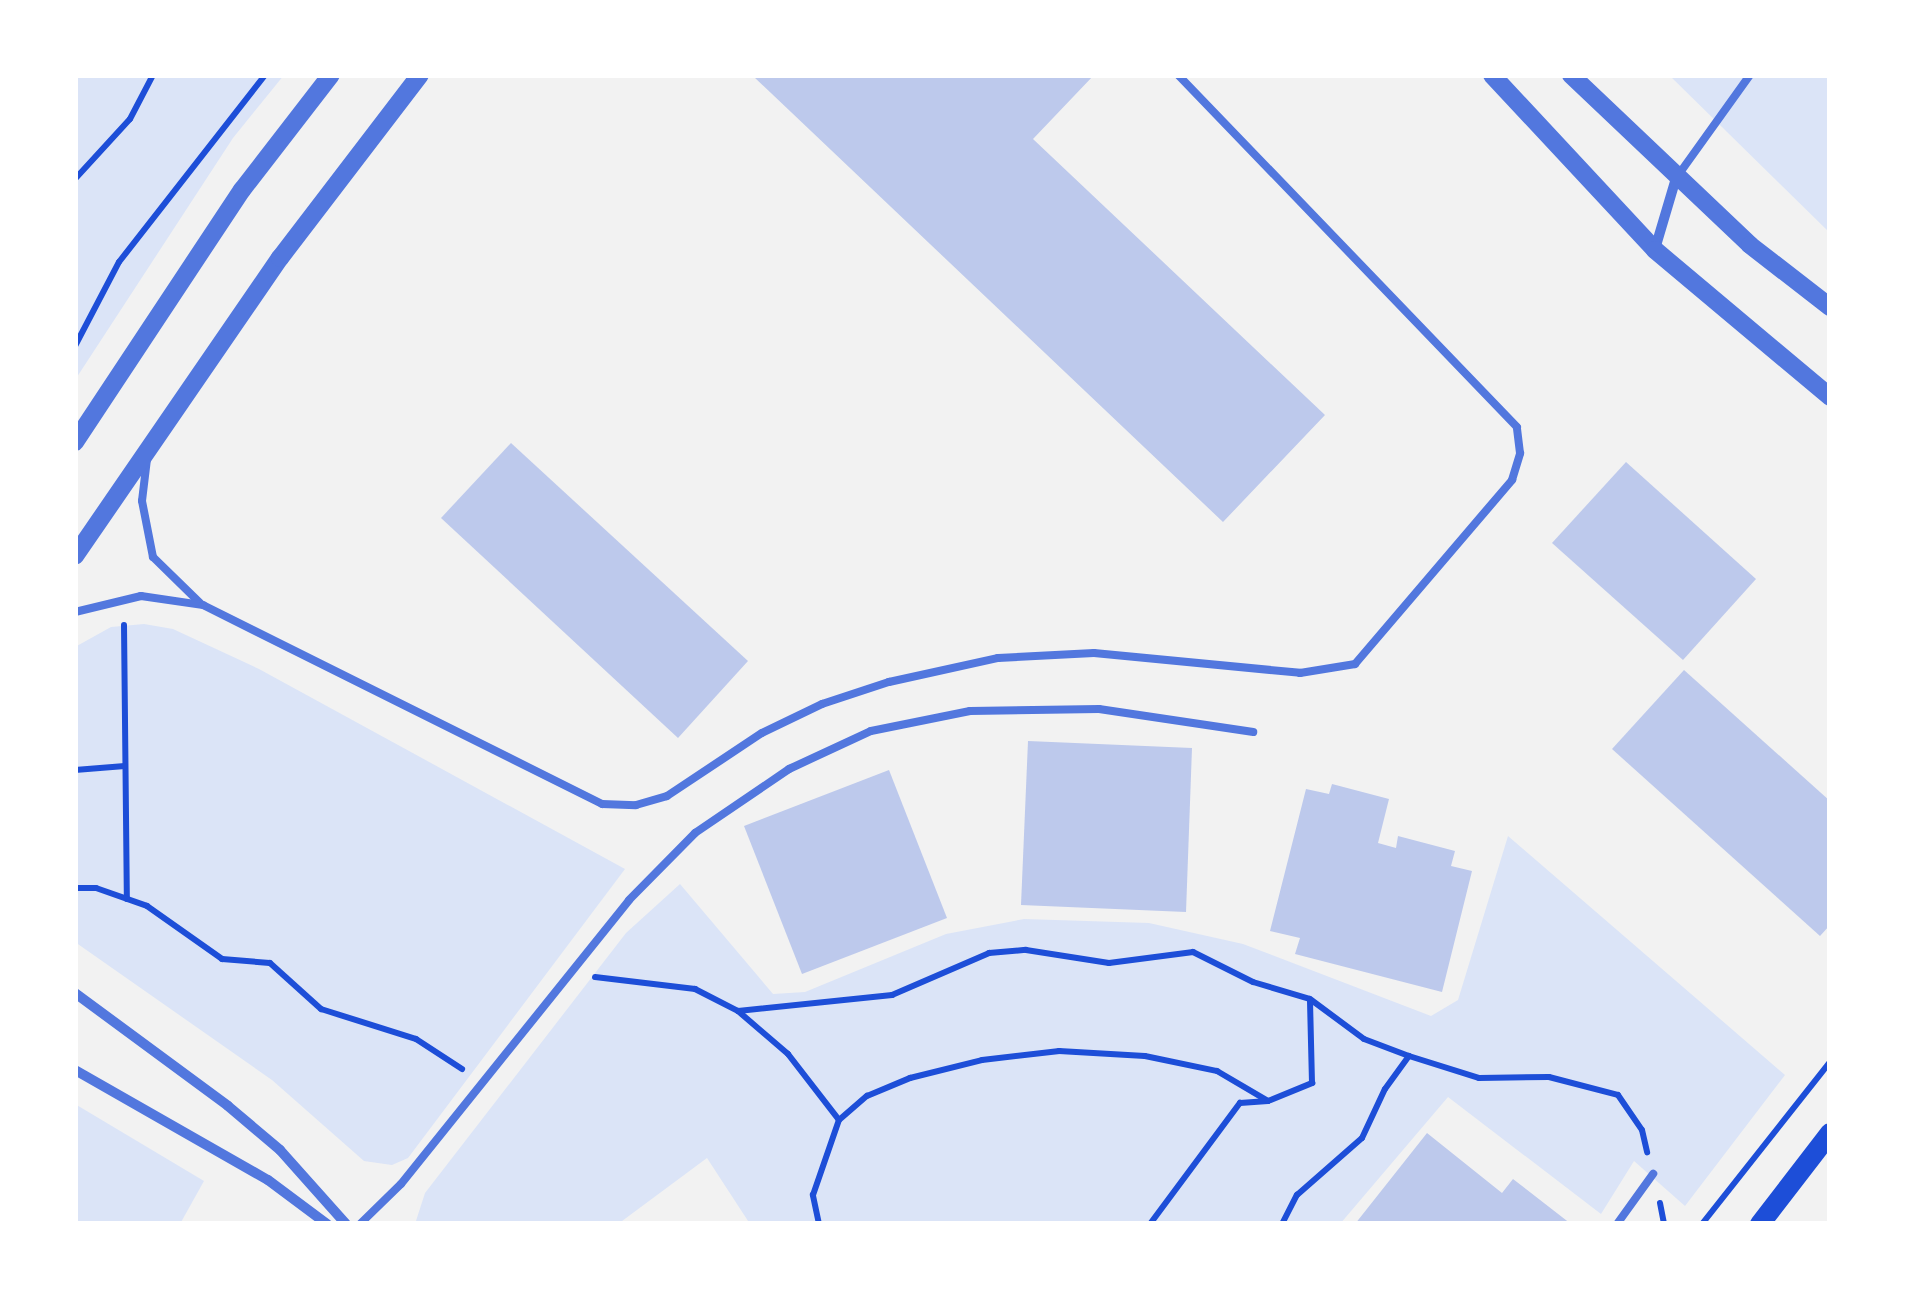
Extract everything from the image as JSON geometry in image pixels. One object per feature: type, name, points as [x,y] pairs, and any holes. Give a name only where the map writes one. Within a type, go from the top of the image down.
[{"type":"main road","points":[[1760,1224],[1830,1134]]},
{"type":"street","points":[[75,442],[222,219],[332,75]]},
{"type":"street","points":[[75,556],[150,442],[420,75]]},
{"type":"street","points":[[1492,75],[1655,250],[1830,397]]},
{"type":"street","points":[[1572,75],[1676,178],[1830,307]]},
{"type":"street","points":[[1655,250],[1676,178]]},
{"type":"street","points":[[75,993],[241,1117],[346,1224]]},
{"type":"street","points":[[75,1070],[252,1170],[327,1224]]},
{"type":"lane","points":[[75,612],[124,598],[173,597],[204,606],[602,804],[636,805],[666,796],[762,733],[822,704],[889,682],[998,658],[1094,653],[1300,673],[1355,664],[1512,480],[1520,453],[1518,427],[1178,75]]},
{"type":"lane","points":[[1676,178],[1750,75]]},
{"type":"lane","points":[[150,442],[142,502],[153,557],[204,606]]},
{"type":"lane","points":[[360,1224],[484,1084],[629,900],[695,833],[789,769],[871,731],[970,710],[1100,709],[1252,732]]},
{"type":"lane","points":[[1617,1224],[1653,1174]]},
{"type":"path","points":[[75,179],[130,119],[153,75]]},
{"type":"path","points":[[75,346],[120,262],[265,75]]},
{"type":"path","points":[[124,598],[127,899]]},
{"type":"path","points":[[75,770],[125,766]]},
{"type":"path","points":[[75,888],[127,899],[169,920],[199,948],[222,958],[270,963],[320,1009],[416,1040],[484,1084]]},
{"type":"path","points":[[738,1011],[892,994],[988,953],[1026,950],[1109,963],[1193,952],[1253,982],[1310,999],[1364,1039],[1409,1056],[1479,1078],[1549,1078],[1618,1095],[1642,1130],[1664,1224]]},
{"type":"path","points":[[570,976],[695,989],[738,1011],[788,1054],[840,1120]]},
{"type":"path","points":[[1150,1224],[1240,1103],[1268,1101],[1312,1083],[1310,999]]},
{"type":"path","points":[[819,1224],[812,1196],[840,1120],[867,1096],[910,1078],[982,1060],[1059,1051],[1145,1056],[1217,1071],[1268,1101]]},
{"type":"path","points":[[1282,1224],[1298,1195],[1362,1138],[1384,1088],[1409,1056]]},
{"type":"path","points":[[1702,1224],[1830,1062]]},
{"type":"shaded area","points":[[75,75],[284,75],[233,138],[75,380]]},
{"type":"shaded area","points":[[1669,75],[1830,75],[1830,233]]},
{"type":"shaded area","points":[[144,624],[173,629],[259,669],[625,869],[408,1158],[392,1165],[364,1161],[272,1080],[75,942],[75,647],[111,627]]},
{"type":"shaded area","points":[[1508,836],[1785,1075],[1685,1206],[1634,1161],[1601,1214],[1448,1097],[1340,1224],[750,1224],[707,1158],[618,1224],[415,1224],[425,1193],[626,933],[680,884],[773,994],[805,992],[946,934],[1024,919],[1149,923],[1243,944],[1431,1016],[1458,1000]]},
{"type":"shaded area","points":[[75,1104],[204,1181],[180,1224],[75,1224]]},
{"type":"building","points":[[1094,75],[1033,139],[1325,415],[1223,522],[754,77]]},
{"type":"building","points":[[511,443],[748,661],[678,738],[441,518]]},
{"type":"building","points":[[1626,462],[1756,579],[1683,660],[1552,543]]},
{"type":"building","points":[[1684,670],[1830,801],[1830,925],[1820,936],[1612,749]]},
{"type":"building","points":[[1028,741],[1192,748],[1186,912],[1021,905]]},
{"type":"building","points":[[889,770],[947,918],[802,974],[744,826]]},
{"type":"building","points":[[1332,784],[1389,799],[1378,843],[1396,848],[1398,836],[1455,851],[1451,866],[1472,871],[1442,992],[1295,954],[1300,938],[1270,931],[1306,789],[1329,794]]},
{"type":"building","points":[[1427,1133],[1502,1193],[1513,1179],[1571,1224],[1355,1224]]}]
